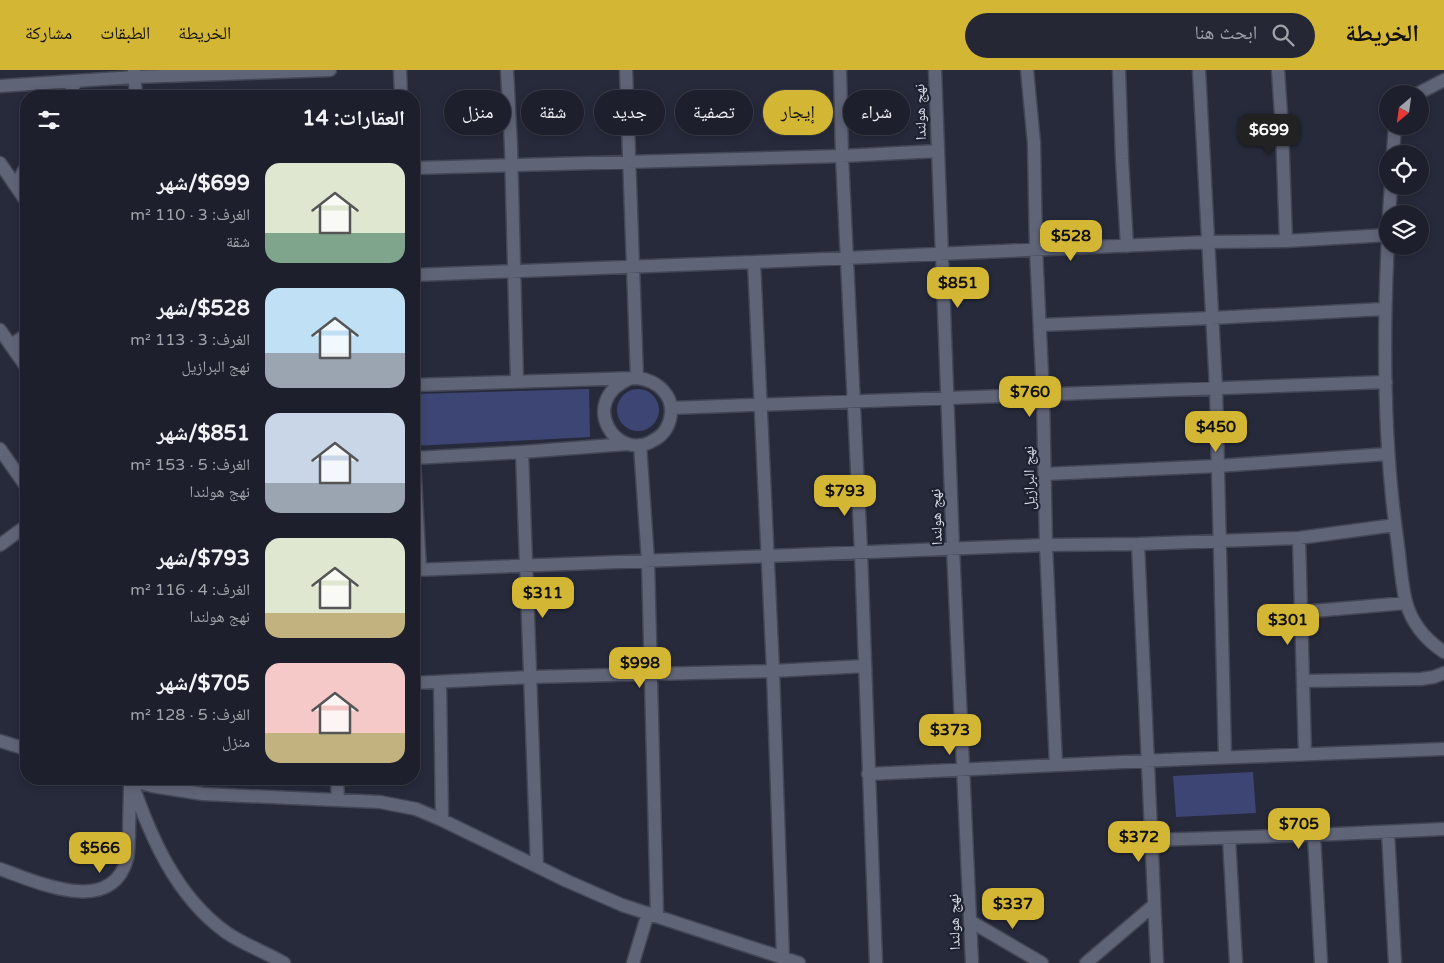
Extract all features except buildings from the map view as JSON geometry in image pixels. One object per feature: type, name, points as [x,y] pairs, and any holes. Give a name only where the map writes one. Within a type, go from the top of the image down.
[{"type":"street","points":[[0,86],[77,81],[134,74],[330,70]]},
{"type":"street","points":[[400,70],[401,90]]},
{"type":"street","points":[[506,70],[511,166],[517,382]]},
{"type":"street","points":[[626,70],[632,266],[633,378]]},
{"type":"street","points":[[840,70],[876,963]]},
{"type":"street","name":"نهج هولندا","points":[[936,70],[953,548],[972,963]]},
{"type":"street","name":"نهج البرازيل","points":[[1028,70],[1034,143],[1046,545],[1056,765]]},
{"type":"street","points":[[1119,70],[1127,246]]},
{"type":"street","points":[[1200,70],[1216,388],[1225,757]]},
{"type":"street","points":[[1278,70],[1286,241]]},
{"type":"street","points":[[134,74],[135,90]]},
{"type":"street","points":[[1429,88],[1444,80]]},
{"type":"street","points":[[72,90],[77,81]]},
{"type":"street","points":[[420,168],[842,156],[938,150]]},
{"type":"street","points":[[0,163],[20,191]]},
{"type":"street","points":[[16,185],[20,178]]},
{"type":"street","points":[[420,275],[1208,242],[1379,237]]},
{"type":"street","points":[[1387,255],[1384,308],[1388,454],[1395,525],[1406,603],[1422,635],[1444,652]]},
{"type":"street","points":[[754,262],[773,671],[783,959]]},
{"type":"street","points":[[1040,324],[1212,318],[1384,308]]},
{"type":"street","points":[[20,336],[4,338],[20,359]]},
{"type":"street","points":[[627,444],[610,431],[605,421],[604,411],[606,400],[611,390],[619,383],[633,378]]},
{"type":"street","points":[[420,385],[646,379],[656,383],[663,390],[671,408],[670,419],[666,429],[660,437],[651,443],[420,459]]},
{"type":"street","points":[[671,408],[1386,382]]},
{"type":"street","points":[[633,963],[652,914],[652,675],[648,561],[640,445]]},
{"type":"street","points":[[0,449],[20,477]]},
{"type":"street","points":[[522,452],[538,866]]},
{"type":"street","points":[[1045,474],[1217,466],[1388,454]]},
{"type":"street","points":[[420,569],[768,557],[953,548],[1299,538],[1395,525]]},
{"type":"street","points":[[0,545],[20,530]]},
{"type":"street","points":[[1299,538],[1304,754]]},
{"type":"street","points":[[1138,544],[1157,963]]},
{"type":"street","points":[[1301,612],[1406,603]]},
{"type":"street","points":[[420,683],[531,677],[652,675],[864,666]]},
{"type":"street","points":[[1303,681],[1422,679],[1444,673]]},
{"type":"street","points":[[440,682],[442,820]]},
{"type":"street","points":[[0,741],[20,747]]},
{"type":"street","points":[[868,774],[1225,757],[1444,749]]},
{"type":"street","points":[[0,869],[50,887],[82,892],[104,888],[118,878],[128,859],[130,785]]},
{"type":"street","points":[[132,785],[153,838],[192,901],[229,934],[284,963]]},
{"type":"street","points":[[152,785],[175,791],[202,794],[398,804],[442,820],[596,894],[799,963]]},
{"type":"street","points":[[337,785],[338,800]]},
{"type":"street","points":[[1152,840],[1444,829]]},
{"type":"street","points":[[1388,832],[1395,963]]},
{"type":"street","points":[[1314,835],[1321,963]]},
{"type":"street","points":[[1229,838],[1236,963]]},
{"type":"street","points":[[1086,963],[1154,906]]},
{"type":"street","points":[[970,921],[1042,963]]},
{"type":"shaded area","points":[[589,389],[590,437],[420,446],[420,394]]},
{"type":"shaded area","points":[[642,389],[650,392],[656,398],[659,410],[656,422],[650,428],[634,431],[626,428],[620,422],[617,406],[620,398],[626,392]]},
{"type":"shaded area","points":[[1253,772],[1256,813],[1176,817],[1173,776]]}]
